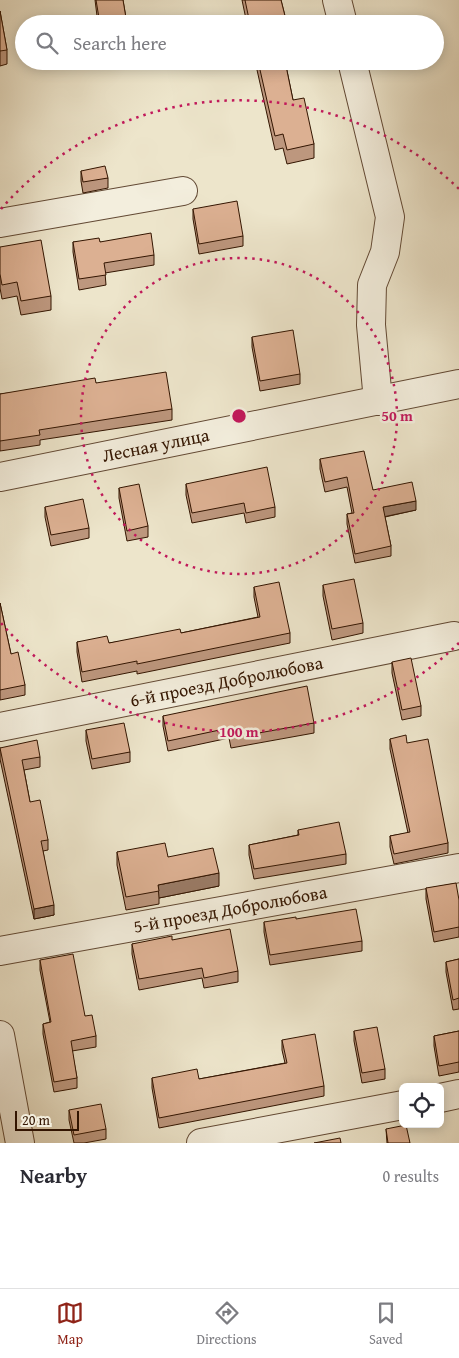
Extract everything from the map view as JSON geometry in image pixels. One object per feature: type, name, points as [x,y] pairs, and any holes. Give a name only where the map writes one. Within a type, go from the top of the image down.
[{"type":"street","points":[[337,0],[341,15]]},
{"type":"street","points":[[354,70],[390,216],[385,252],[372,285],[371,325],[378,400]]},
{"type":"street","points":[[0,223],[182,190]]},
{"type":"street","name":"Лесная улица","points":[[0,477],[459,384]]},
{"type":"street","name":"6-й проезд Добролюбова","points":[[0,727],[454,636]]},
{"type":"street","name":"5-й проезд Добролюбова","points":[[0,951],[459,868]]},
{"type":"street","points":[[0,1035],[20,1143]]},
{"type":"street","points":[[444,1097],[459,1094]]},
{"type":"street","points":[[201,1143],[399,1106]]},
{"type":"building","points":[[96,0],[123,0],[126,15],[98,15]]},
{"type":"building","points":[[245,0],[281,0],[285,15],[248,15]]},
{"type":"building","points":[[0,11],[7,50],[0,51]]},
{"type":"building","points":[[260,70],[287,70],[293,100],[304,98],[314,144],[287,150],[283,134],[275,136]]},
{"type":"building","points":[[105,166],[108,178],[83,182],[81,171]]},
{"type":"building","points":[[237,201],[243,236],[199,244],[193,209]]},
{"type":"building","points":[[151,233],[154,255],[104,263],[106,275],[79,279],[73,242],[99,238],[100,242]]},
{"type":"building","points":[[41,240],[51,296],[21,301],[17,282],[2,285],[0,247]]},
{"type":"building","points":[[293,330],[300,374],[260,381],[252,337]]},
{"type":"building","points":[[166,372],[172,409],[39,430],[40,435],[0,441],[0,394],[95,378],[96,383]]},
{"type":"building","points":[[364,451],[373,490],[412,482],[416,501],[383,507],[391,546],[355,554],[347,514],[354,513],[347,477],[325,482],[320,459]]},
{"type":"building","points":[[267,467],[275,507],[246,513],[244,503],[192,513],[186,484]]},
{"type":"building","points":[[139,484],[148,526],[127,531],[119,488]]},
{"type":"building","points":[[83,499],[89,528],[51,535],[45,507]]},
{"type":"building","points":[[354,579],[363,623],[332,629],[323,585]]},
{"type":"building","points":[[279,582],[290,633],[137,664],[137,661],[82,672],[77,642],[107,636],[109,643],[180,629],[181,633],[260,617],[254,587]]},
{"type":"building","points":[[0,603],[11,654],[18,652],[25,685],[0,690]]},
{"type":"building","points":[[411,658],[421,706],[402,710],[392,662]]},
{"type":"building","points":[[307,686],[314,723],[231,738],[229,728],[168,741],[163,716]]},
{"type":"building","points":[[124,723],[130,752],[92,759],[86,730]]},
{"type":"building","points":[[406,735],[407,743],[428,739],[448,843],[394,854],[390,836],[410,832],[390,739]]},
{"type":"building","points":[[37,740],[40,757],[22,760],[30,802],[40,800],[48,840],[41,841],[54,905],[34,909],[0,748]]},
{"type":"building","points":[[339,822],[346,854],[254,869],[249,845],[299,835],[298,830]]},
{"type":"building","points":[[165,843],[168,857],[213,848],[219,873],[158,885],[159,891],[126,897],[117,852]]},
{"type":"building","points":[[456,883],[459,900],[459,927],[434,932],[426,888]]},
{"type":"building","points":[[356,909],[362,941],[270,955],[264,922],[296,917],[296,919]]},
{"type":"building","points":[[230,929],[238,971],[204,978],[202,968],[139,979],[132,944],[172,936],[172,940]]},
{"type":"building","points":[[73,954],[85,1016],[92,1015],[96,1036],[71,1041],[77,1078],[54,1082],[43,1024],[51,1022],[40,960]]},
{"type":"building","points":[[459,959],[459,998],[453,1000],[446,962]]},
{"type":"building","points":[[377,1027],[385,1069],[362,1073],[354,1031]]},
{"type":"building","points":[[459,1031],[459,1062],[439,1066],[434,1036]]},
{"type":"building","points":[[315,1034],[324,1086],[159,1118],[152,1078],[197,1069],[199,1079],[287,1063],[282,1040]]},
{"type":"building","points":[[101,1104],[106,1129],[74,1135],[69,1110]]},
{"type":"building","points":[[399,1126],[399,1128],[407,1128],[410,1143],[388,1143],[386,1129]]},
{"type":"building","points":[[340,1138],[341,1143],[314,1143]]}]
